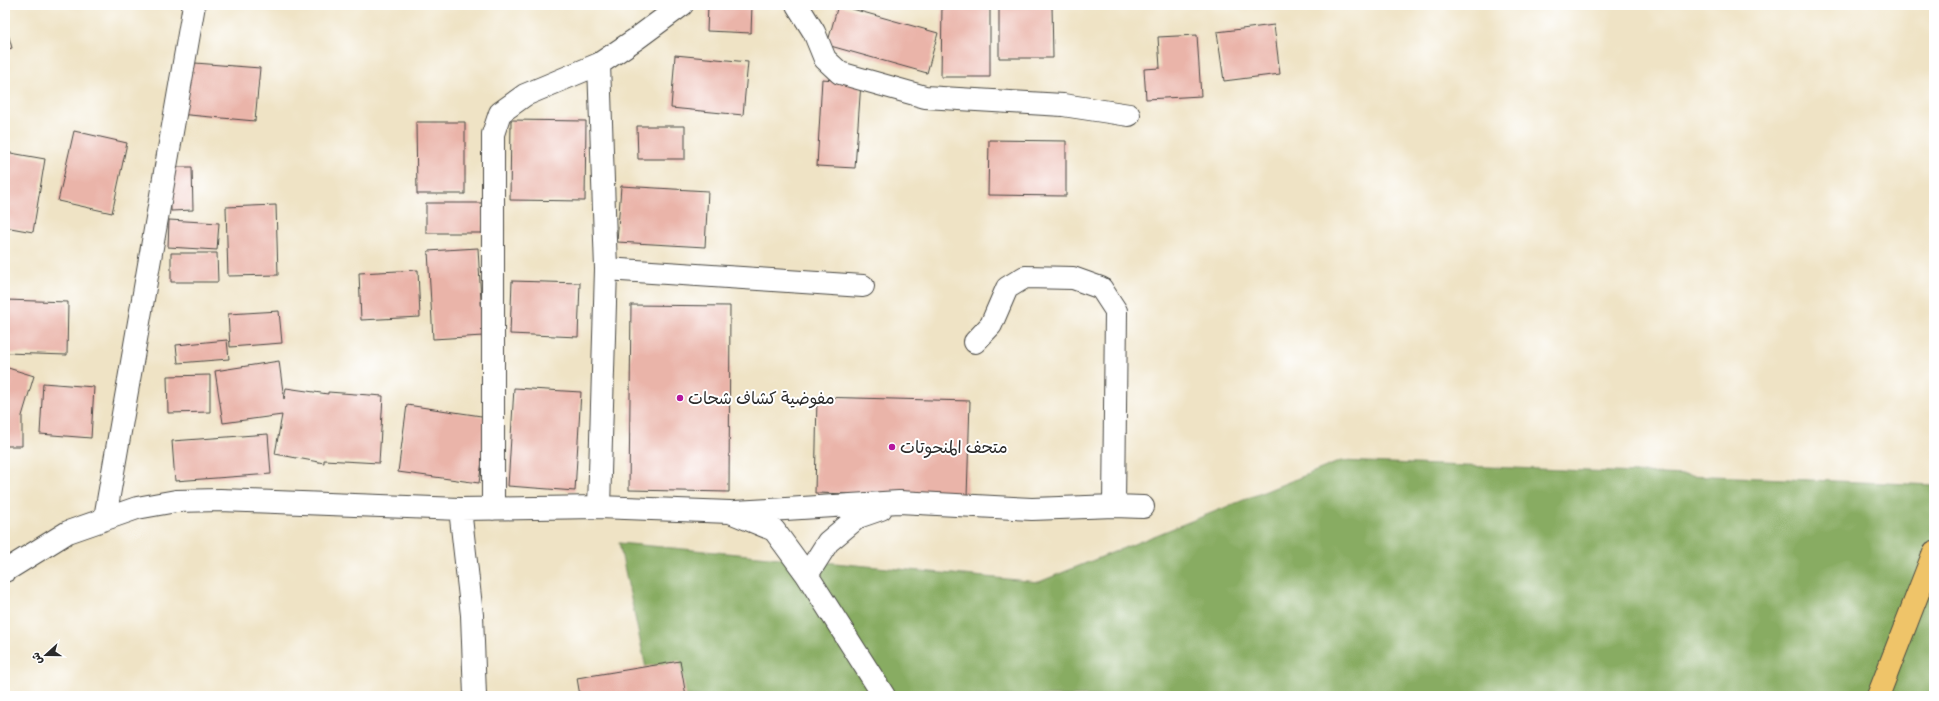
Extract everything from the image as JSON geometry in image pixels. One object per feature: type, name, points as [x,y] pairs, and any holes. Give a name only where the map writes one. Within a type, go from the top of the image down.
[{"type":"main road","points":[[1878,696],[1934,552]]},
{"type":"street","points":[[106,518],[194,5]]},
{"type":"street","points":[[493,509],[493,134],[500,113],[525,95],[598,64],[636,39],[682,5]]},
{"type":"street","points":[[797,5],[814,32],[825,59],[840,73],[925,97],[1063,105],[1129,115]]},
{"type":"street","points":[[598,64],[606,269],[599,507]]},
{"type":"street","points":[[606,269],[863,286]]},
{"type":"street","points":[[975,342],[991,325],[1007,288],[1025,277],[1073,278],[1101,288],[1116,311],[1114,506]]},
{"type":"street","points":[[5,571],[68,532],[137,508],[176,501],[220,500],[460,509],[599,507],[730,512],[899,502],[1032,510],[1114,506],[1143,507]]},
{"type":"street","points":[[806,575],[828,542],[858,517],[899,502]]},
{"type":"street","points":[[460,509],[472,615],[475,696]]},
{"type":"street","points":[[730,512],[774,530],[806,575],[884,696]]},
{"type":"green space","points":[[1341,461],[1934,485],[1934,696],[652,696],[619,543],[1039,582]]},
{"type":"building","points":[[708,5],[752,5],[751,33],[707,31]]},
{"type":"building","points":[[838,5],[938,33],[927,73],[827,45]]},
{"type":"building","points":[[942,5],[990,5],[990,77],[941,77]]},
{"type":"building","points":[[999,5],[1052,5],[1053,58],[999,58]]},
{"type":"building","points":[[5,23],[12,48],[5,50]]},
{"type":"building","points":[[1274,25],[1280,74],[1224,81],[1217,32]]},
{"type":"building","points":[[1197,35],[1201,96],[1146,99],[1144,69],[1160,68],[1158,37]]},
{"type":"building","points":[[675,55],[748,62],[743,115],[671,108]]},
{"type":"building","points":[[182,62],[260,68],[255,121],[178,114]]},
{"type":"building","points":[[822,79],[861,82],[855,168],[817,166]]},
{"type":"building","points":[[511,120],[586,121],[585,201],[510,200]]},
{"type":"building","points":[[416,122],[465,122],[465,194],[417,194]]},
{"type":"building","points":[[637,126],[685,126],[685,159],[638,159]]},
{"type":"building","points":[[74,131],[127,143],[112,213],[58,201]]},
{"type":"building","points":[[989,140],[1066,141],[1066,196],[988,195]]},
{"type":"building","points":[[5,152],[45,159],[33,232],[5,227]]},
{"type":"building","points":[[170,167],[192,167],[193,210],[171,211]]},
{"type":"building","points":[[621,186],[708,191],[705,247],[617,242]]},
{"type":"building","points":[[426,203],[483,203],[483,233],[426,233]]},
{"type":"building","points":[[276,205],[278,275],[228,276],[226,207]]},
{"type":"building","points":[[169,220],[219,223],[217,250],[168,247]]},
{"type":"building","points":[[478,248],[483,336],[433,339],[428,251]]},
{"type":"building","points":[[171,253],[217,253],[218,282],[171,282]]},
{"type":"building","points":[[418,270],[420,317],[361,320],[359,273]]},
{"type":"building","points":[[512,281],[580,283],[578,337],[510,334]]},
{"type":"building","points":[[5,300],[68,302],[67,355],[5,353]]},
{"type":"building","name":"مفوضية كشاف شحات","points":[[631,305],[730,306],[729,492],[629,490]]},
{"type":"building","points":[[279,311],[282,343],[230,347],[228,314]]},
{"type":"building","points":[[227,340],[229,359],[178,363],[176,345]]},
{"type":"building","points":[[279,361],[284,399],[286,388],[328,394],[328,392],[383,396],[379,463],[324,460],[324,463],[275,454],[282,415],[223,423],[215,371]]},
{"type":"building","points":[[5,367],[34,376],[22,416],[22,446],[5,446]]},
{"type":"building","points":[[210,375],[210,412],[168,413],[167,376]]},
{"type":"building","points":[[43,383],[94,387],[91,438],[40,434]]},
{"type":"building","points":[[514,388],[581,392],[575,491],[508,486]]},
{"type":"building","name":"متحف المنحوتات","points":[[817,397],[970,401],[967,497],[815,493]]},
{"type":"building","points":[[407,405],[488,417],[479,483],[398,472]]},
{"type":"building","points":[[268,434],[271,474],[175,481],[172,441]]},
{"type":"building","points":[[680,661],[686,696],[580,696],[577,678]]},
{"type":"place","name":"مفوضية كشاف شحات","points":[[680,398]]},
{"type":"place","name":"متحف المنحوتات","points":[[892,447]]}]
